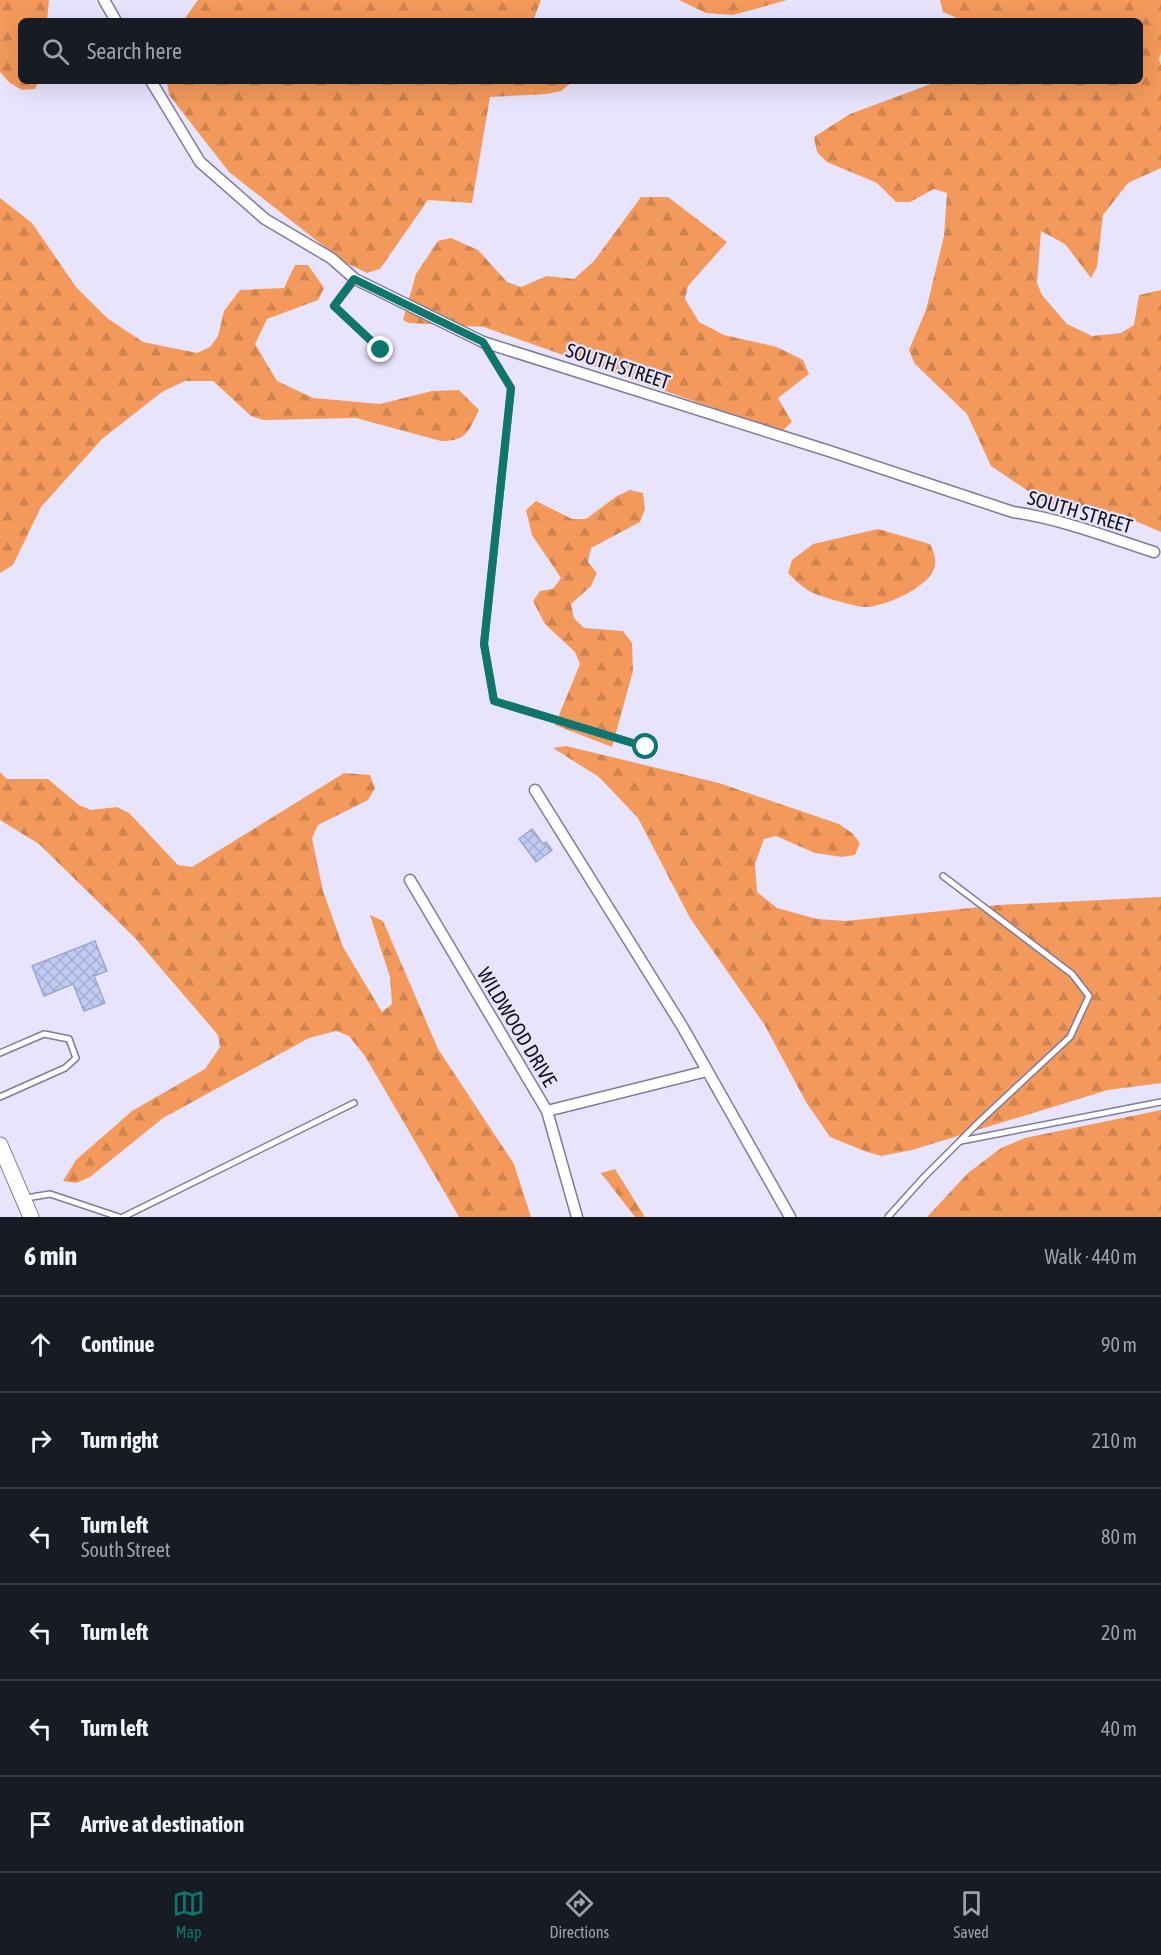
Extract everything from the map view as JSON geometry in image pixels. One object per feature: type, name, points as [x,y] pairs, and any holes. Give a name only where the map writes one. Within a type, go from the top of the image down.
[{"type":"main road","points":[[0,1145],[31,1217]]},
{"type":"street","points":[[104,0],[114,18]]},
{"type":"street","name":"SOUTH STREET","points":[[153,84],[200,162],[265,219],[331,258],[354,279],[483,342],[1013,512],[1041,516],[1080,527],[1154,552]]},
{"type":"street","points":[[535,790],[682,1026],[790,1217]]},
{"type":"street","name":"WILDWOOD DRIVE","points":[[410,880],[546,1111],[707,1071]]},
{"type":"street","points":[[546,1111],[577,1217]]},
{"type":"lane","points":[[354,279],[334,306],[381,350]]},
{"type":"lane","points":[[483,342],[511,388],[484,644],[494,701],[646,747]]},
{"type":"lane","points":[[888,1217],[960,1141],[1070,1037],[1089,996],[1072,974],[943,876]]},
{"type":"lane","points":[[0,1053],[44,1034],[69,1039],[76,1058],[64,1068],[0,1097]]},
{"type":"lane","points":[[960,1141],[1161,1102]]},
{"type":"lane","points":[[22,1198],[50,1194],[121,1217],[354,1103]]},
{"type":"green space","points":[[0,0],[49,0],[47,18],[18,18],[18,84],[38,84],[35,89],[22,90],[10,83],[0,72]]},
{"type":"green space","points":[[198,0],[541,0],[534,18],[185,18]]},
{"type":"green space","points":[[679,0],[787,0],[733,15],[706,13]]},
{"type":"green space","points":[[940,0],[1161,0],[1159,59],[1161,65],[1161,168],[1128,183],[1103,215],[1097,267],[1091,278],[1065,244],[1041,231],[1037,283],[1042,295],[1067,324],[1092,336],[1121,333],[1134,325],[1139,295],[1161,290],[1161,532],[1119,514],[1049,505],[991,466],[967,414],[915,364],[909,350],[926,310],[944,236],[947,193],[934,189],[910,202],[896,202],[877,183],[827,162],[817,152],[814,137],[850,114],[931,84],[1143,84],[1143,18],[957,18],[943,12]]},
{"type":"green space","points":[[167,84],[570,84],[561,91],[547,94],[490,97],[472,203],[428,200],[380,269],[367,273],[344,262],[229,172],[169,95]]},
{"type":"green space","points":[[641,197],[668,197],[727,242],[688,286],[685,299],[699,322],[724,335],[777,347],[803,360],[809,374],[778,398],[792,422],[781,432],[484,327],[409,323],[403,320],[416,274],[438,241],[451,238],[478,250],[507,282],[521,287],[547,276],[574,279],[594,261]]},
{"type":"green space","points":[[0,198],[32,223],[76,287],[107,318],[143,342],[197,353],[210,347],[218,336],[224,311],[240,290],[284,288],[295,265],[308,265],[324,288],[318,300],[267,319],[255,344],[277,381],[313,398],[380,404],[432,391],[459,390],[479,410],[466,434],[450,441],[441,441],[356,418],[263,420],[251,416],[213,381],[185,381],[162,392],[102,439],[41,507],[13,565],[0,573]]},
{"type":"green space","points":[[630,490],[643,493],[645,509],[640,522],[591,548],[588,562],[597,573],[591,586],[571,604],[574,618],[584,628],[623,631],[632,643],[633,671],[612,747],[555,725],[580,664],[575,652],[545,624],[533,601],[540,591],[553,589],[561,578],[532,535],[526,510],[536,501],[572,519],[586,519],[617,496]]},
{"type":"green space","points":[[878,529],[930,544],[933,551],[934,568],[928,578],[913,590],[894,600],[874,606],[855,605],[809,591],[788,573],[792,560],[813,544]]},
{"type":"green space","points":[[566,746],[719,783],[839,824],[852,833],[860,843],[855,855],[842,857],[815,853],[776,836],[764,839],[755,864],[757,892],[777,908],[817,919],[846,921],[999,905],[1161,897],[1161,1083],[1108,1090],[912,1150],[881,1156],[830,1137],[806,1102],[764,1024],[690,918],[638,818],[599,777],[553,748]]},
{"type":"green space","points":[[0,772],[7,779],[48,779],[79,805],[91,810],[117,807],[129,813],[178,865],[192,867],[344,773],[370,775],[375,788],[368,800],[318,825],[312,838],[323,891],[343,947],[382,1012],[392,1004],[390,977],[370,915],[383,921],[438,1049],[514,1164],[531,1217],[459,1217],[365,1056],[349,1036],[336,1031],[309,1038],[163,1118],[90,1177],[76,1183],[63,1181],[76,1160],[132,1111],[205,1069],[220,1047],[218,1035],[135,938],[39,844],[0,820]]},
{"type":"green space","points":[[1161,1110],[1161,1217],[927,1217],[968,1173],[1001,1148],[1025,1138]]},
{"type":"green space","points":[[615,1169],[645,1217],[635,1217],[601,1173]]},
{"type":"building","points":[[532,829],[543,844],[546,842],[552,850],[536,862],[519,839]]},
{"type":"building","points":[[95,941],[107,971],[94,976],[105,1003],[84,1011],[73,984],[44,996],[32,966]]},
{"type":"route","points":[[381,350],[334,306],[354,279],[483,342],[511,388],[484,644],[494,701],[646,747]]}]
